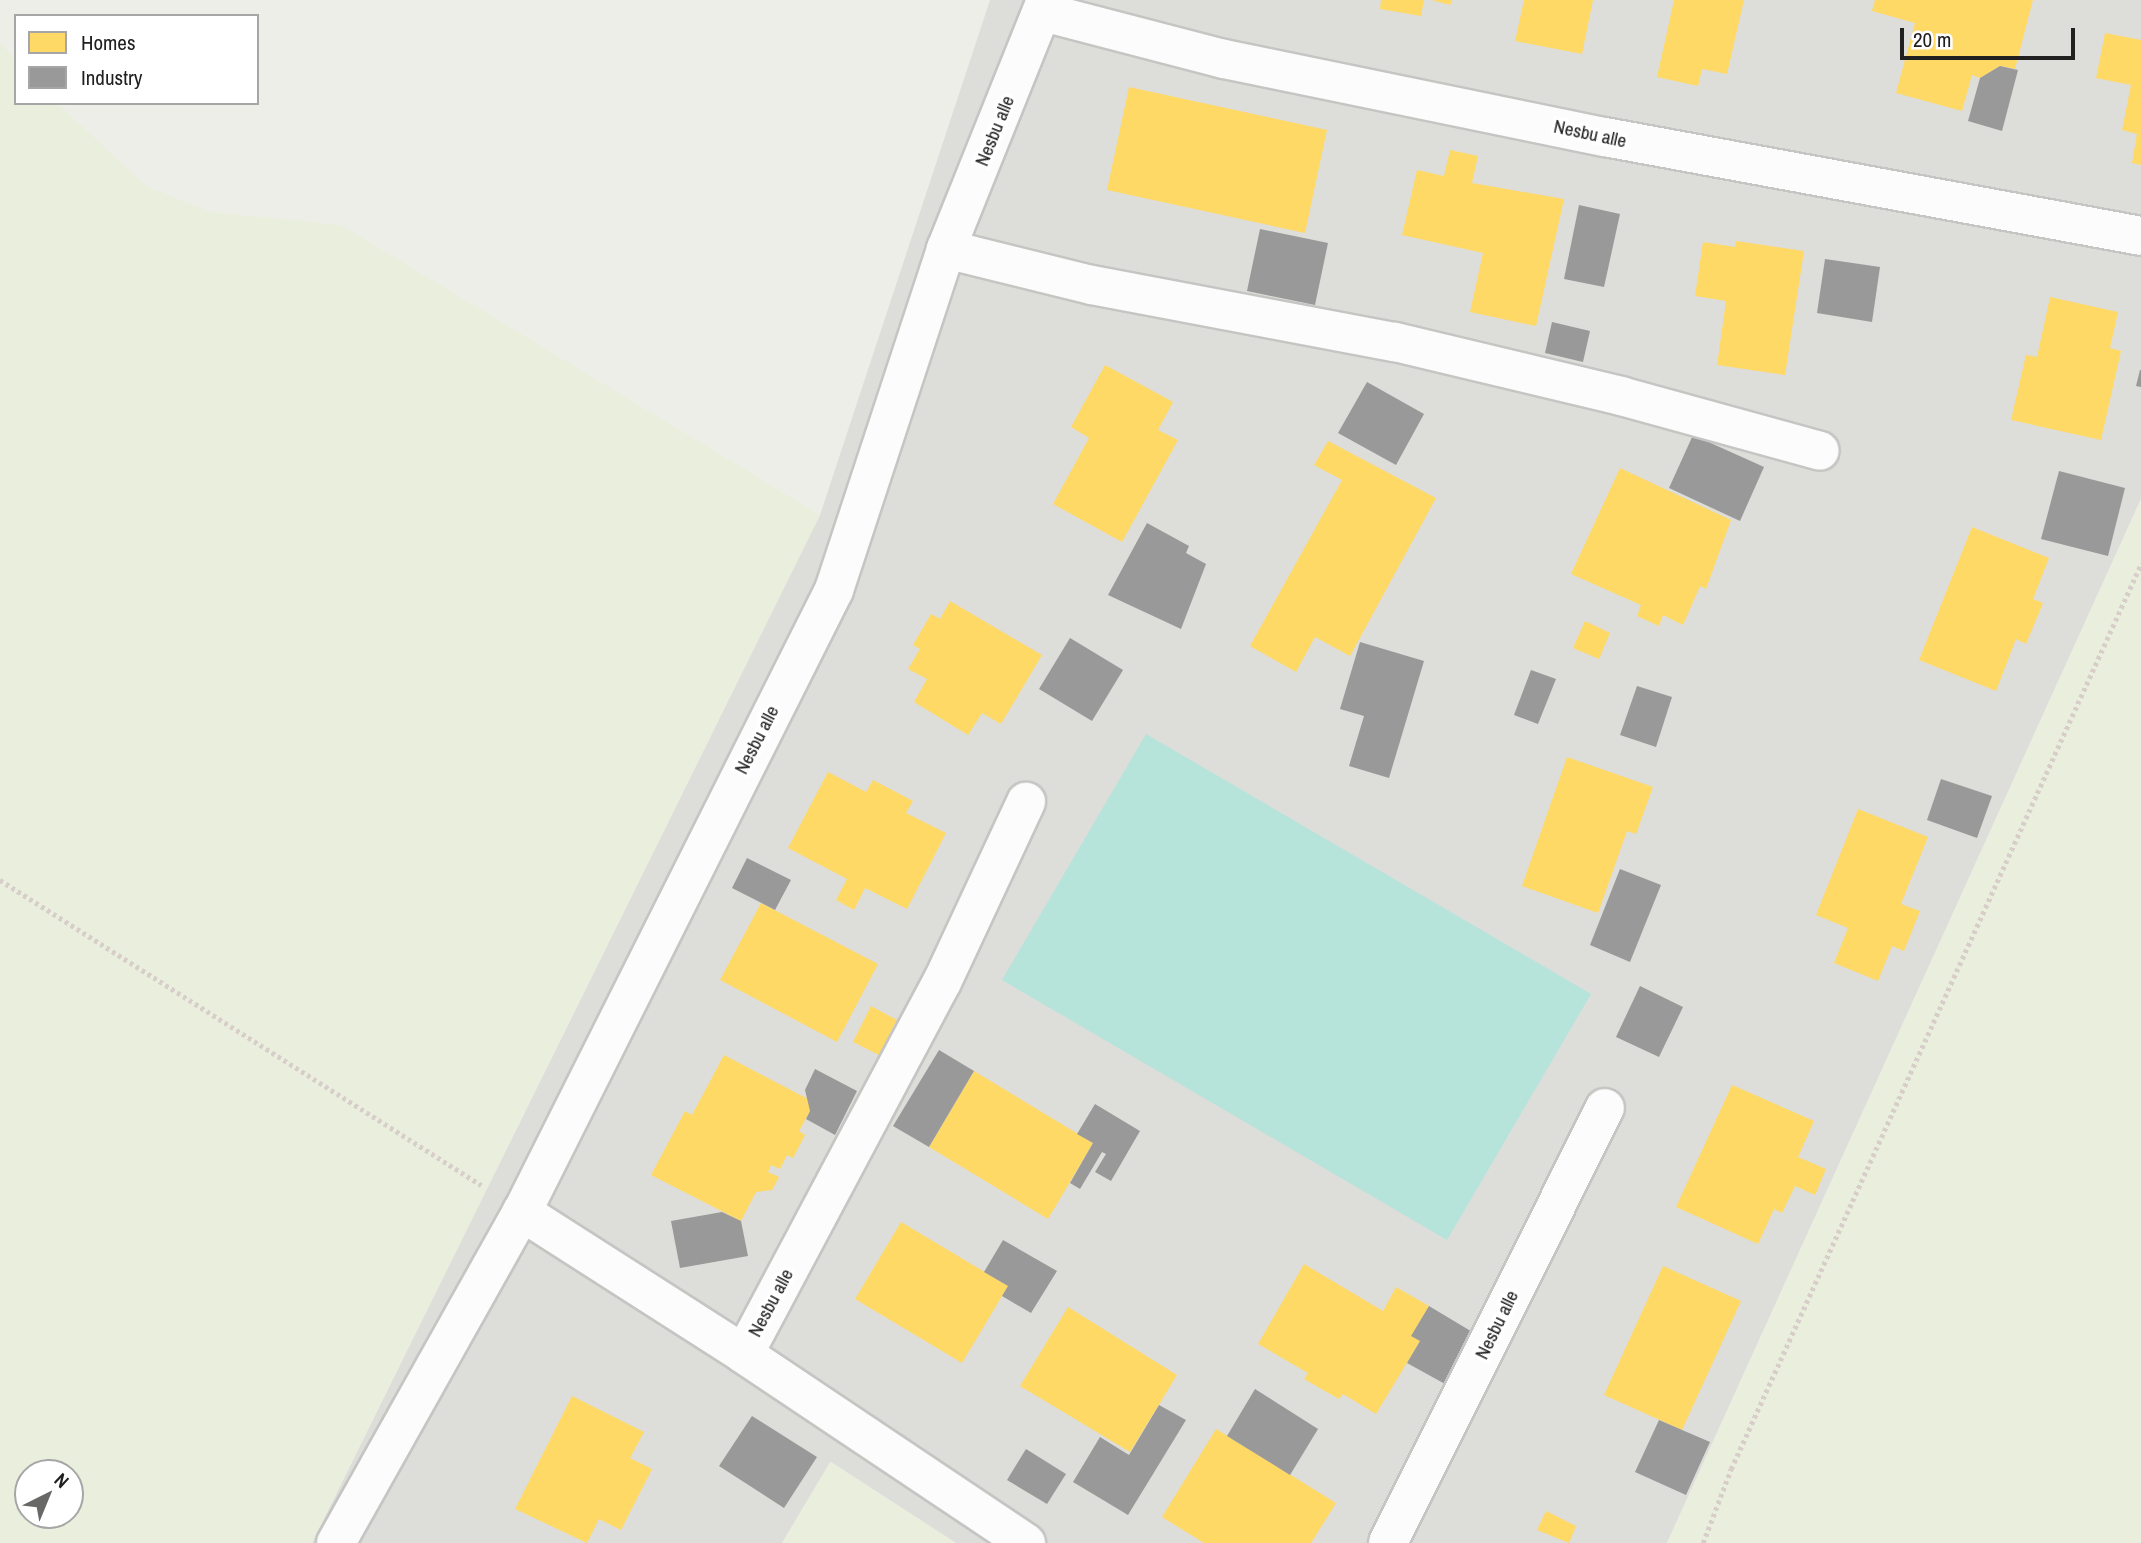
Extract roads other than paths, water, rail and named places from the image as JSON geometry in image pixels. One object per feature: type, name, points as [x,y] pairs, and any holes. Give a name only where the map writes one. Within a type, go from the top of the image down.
[{"type":"street","name":"Nesbu alle","points":[[336,1543],[522,1212],[834,590],[946,249],[1044,6],[1224,59],[1618,140],[2141,236]]},
{"type":"street","points":[[946,249],[1092,285],[1395,342],[1621,396],[1820,451]]},
{"type":"street","name":"Nesbu alle","points":[[744,1354],[942,982],[1026,802]]},
{"type":"street","name":"Nesbu alle","points":[[1388,1543],[1605,1108]]},
{"type":"street","name":"Nesbu alle","points":[[522,1212],[744,1354],[1026,1543]]}]
